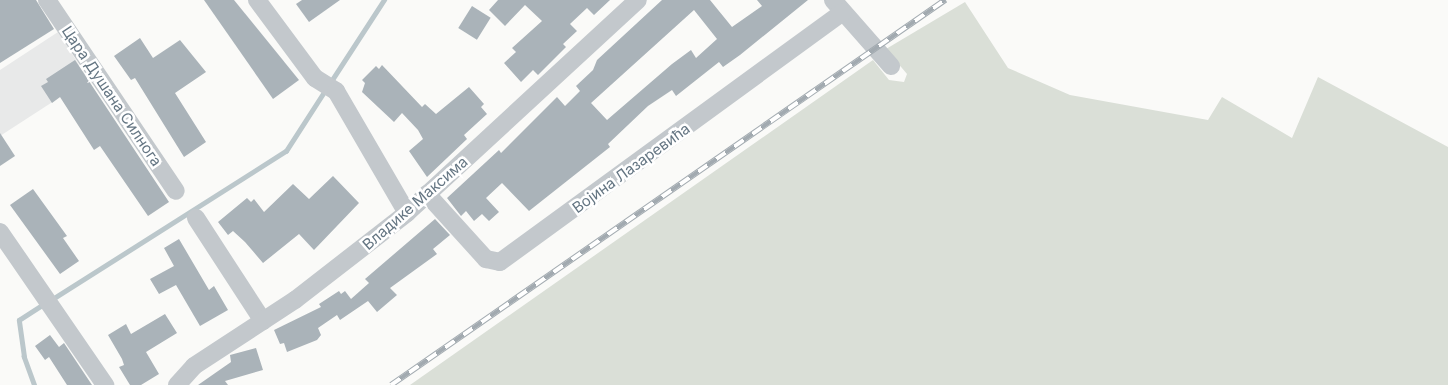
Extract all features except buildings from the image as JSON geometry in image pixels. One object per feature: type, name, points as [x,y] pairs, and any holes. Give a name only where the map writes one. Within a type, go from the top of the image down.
[{"type":"street","name":"Цара Душана Силнога","points":[[48,0],[176,191]]},
{"type":"street","points":[[257,0],[315,78],[336,91],[407,213]]},
{"type":"street","name":"Владике Максима","points":[[177,385],[194,366],[263,321],[407,213],[638,0]]},
{"type":"street","points":[[838,6],[891,66]]},
{"type":"street","name":"Војина Лазаревића","points":[[427,194],[486,259],[500,262],[838,6]]},
{"type":"street","points":[[196,218],[263,321]]},
{"type":"street","points":[[0,232],[49,300],[105,385]]},
{"type":"shaded area","points":[[965,2],[1008,68],[1070,95],[1208,120],[1222,97],[1292,138],[1318,77],[1448,147],[1448,385],[410,385],[873,60],[889,80],[904,82],[907,74],[886,49]]},
{"type":"shaded area","points":[[58,32],[88,79],[0,136],[0,70]]},
{"type":"waterway","points":[[330,83],[384,0]]},
{"type":"waterway","points":[[51,300],[286,151],[326,89]]},
{"type":"waterway","points":[[34,385],[24,357],[19,320],[44,304]]},
{"type":"railway","points":[[391,385],[945,0]]}]
